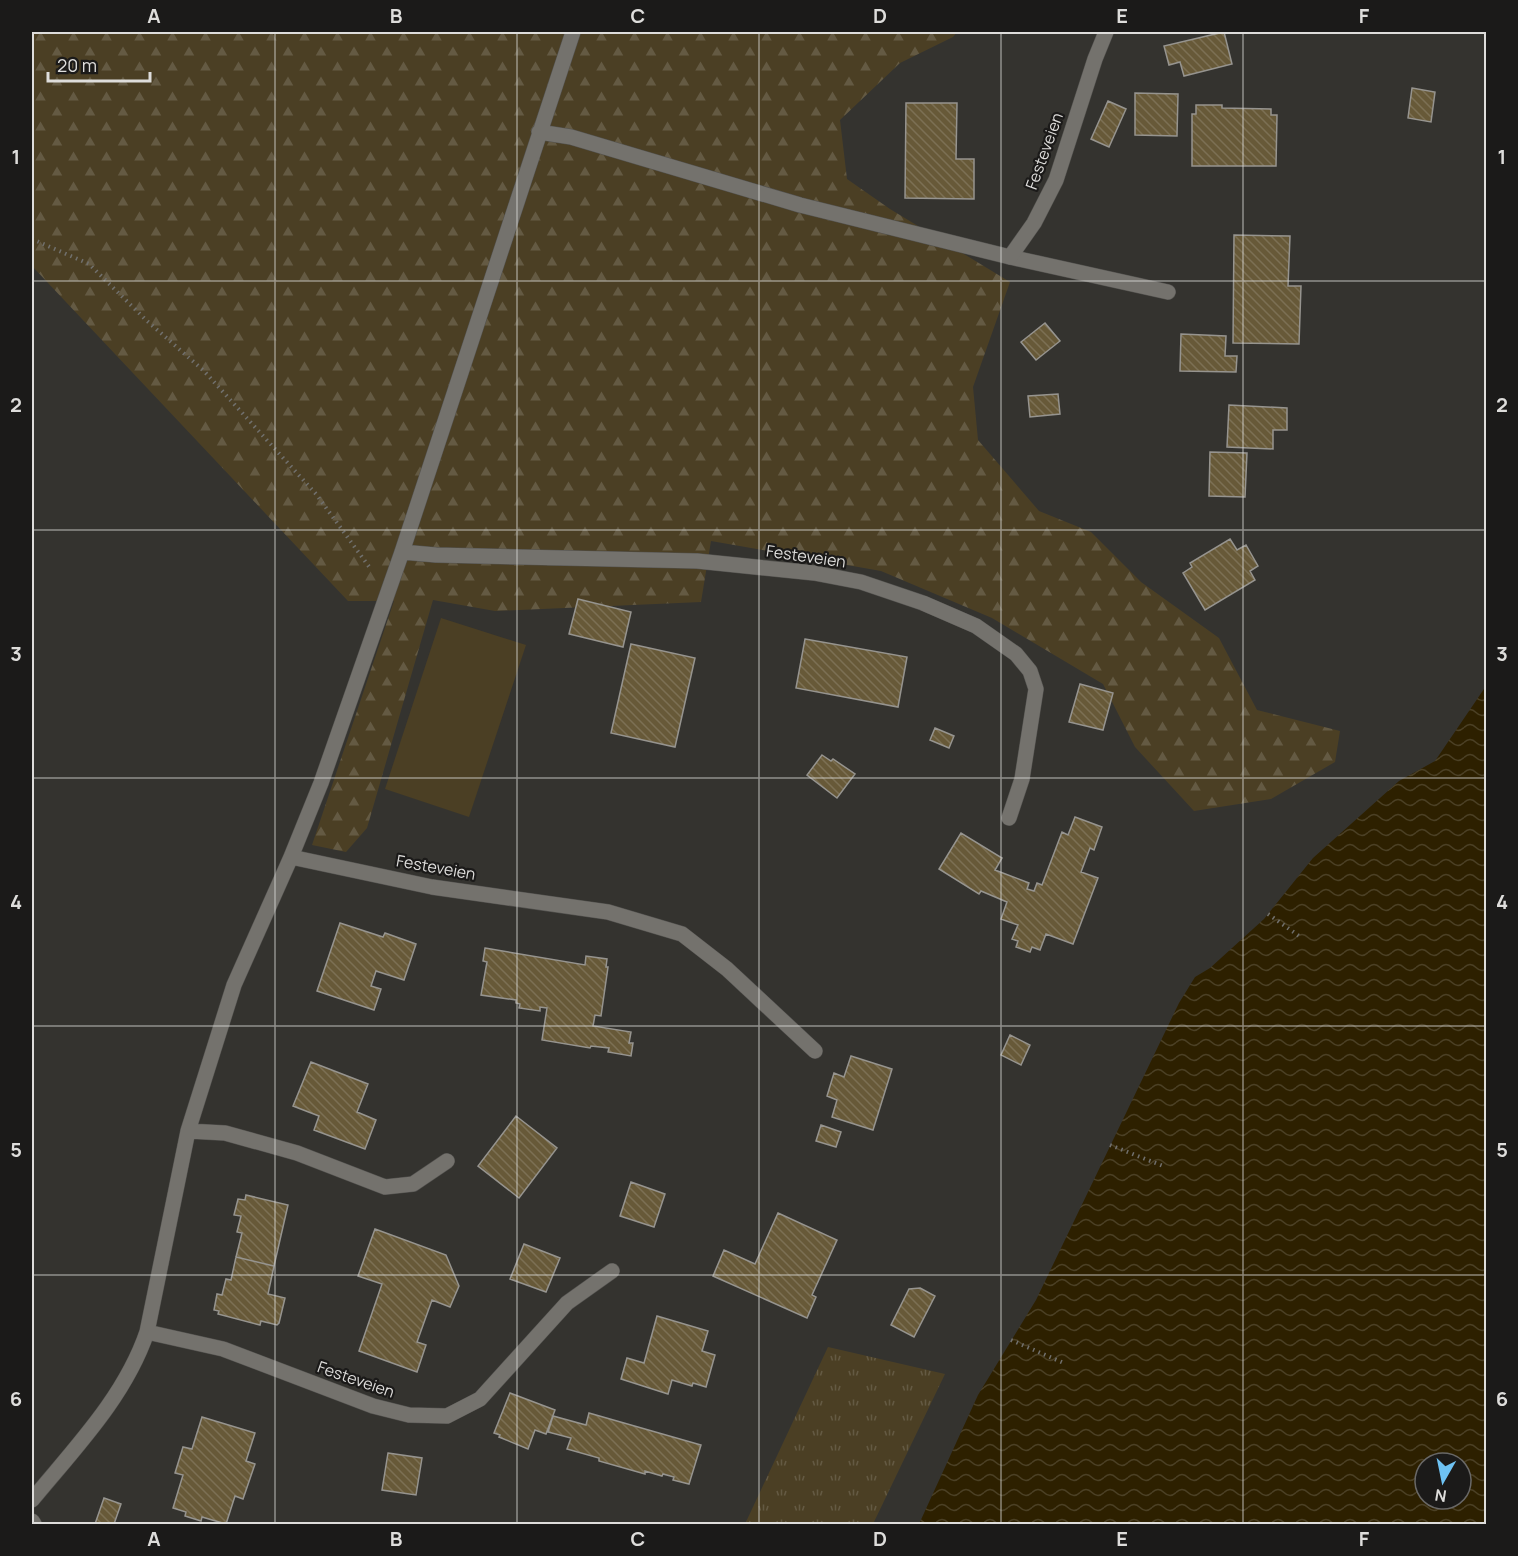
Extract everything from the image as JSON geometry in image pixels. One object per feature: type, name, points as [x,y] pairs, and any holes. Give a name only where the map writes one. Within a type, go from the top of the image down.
[{"type":"street","points":[[32,1500],[96,1423],[138,1357],[147,1332],[188,1131],[234,985],[321,783],[402,552],[573,32]]},
{"type":"street","name":"Festeveien","points":[[1010,257],[1034,223],[1056,180],[1106,32]]},
{"type":"street","points":[[539,132],[571,137],[800,205],[1010,257],[1168,292]]},
{"type":"street","name":"Festeveien","points":[[402,552],[436,555],[697,561],[814,573],[861,582],[944,612],[976,626],[1016,654],[1030,671],[1036,689],[1022,779],[1010,818]]},
{"type":"street","name":"Festeveien","points":[[291,857],[432,887],[608,912],[682,934],[727,969],[815,1051]]},
{"type":"street","points":[[188,1131],[225,1132],[297,1153],[385,1187],[413,1184],[447,1161]]},
{"type":"street","name":"Festeveien","points":[[147,1332],[223,1349],[373,1406],[409,1415],[447,1416],[480,1399],[567,1303],[612,1271]]},
{"type":"path","points":[[32,240],[89,264],[146,320],[204,371],[316,494],[377,578],[390,587]]},
{"type":"path","points":[[1268,914],[1302,938]]},
{"type":"path","points":[[1110,1145],[1163,1166]]},
{"type":"path","points":[[1011,1340],[1066,1364]]},
{"type":"green space","points":[[32,32],[957,32],[953,37],[900,63],[840,120],[847,179],[890,209],[1010,282],[973,387],[978,440],[1039,511],[1091,532],[1141,582],[1219,638],[1257,710],[1340,731],[1335,762],[1271,799],[1194,811],[1135,747],[1103,684],[992,618],[881,571],[711,541],[701,602],[495,611],[433,600],[367,828],[346,852],[312,845],[394,601],[348,601],[32,266]]},
{"type":"green space","points":[[441,618],[526,645],[469,817],[385,789]]},
{"type":"green space","points":[[828,1347],[945,1374],[873,1524],[745,1524]]},
{"type":"water","points":[[1486,686],[1486,1524],[919,1524],[978,1395],[1036,1300],[1179,1003],[1195,977],[1210,968],[1264,919],[1313,858],[1399,781],[1435,761]]},
{"type":"building","points":[[1224,32],[1232,64],[1184,76],[1180,62],[1169,65],[1164,46]]},
{"type":"building","points":[[1412,88],[1435,92],[1431,122],[1408,118]]},
{"type":"building","points":[[1135,93],[1178,94],[1177,136],[1135,135]]},
{"type":"building","points":[[1108,101],[1126,109],[1109,147],[1091,139]]},
{"type":"building","points":[[906,103],[957,103],[956,159],[974,159],[974,199],[905,198]]},
{"type":"building","points":[[1196,105],[1271,109],[1271,115],[1277,115],[1276,166],[1192,166],[1192,114],[1196,114]]},
{"type":"building","points":[[1234,235],[1290,236],[1288,286],[1301,286],[1299,344],[1233,343]]},
{"type":"building","points":[[1045,323],[1060,341],[1036,360],[1021,342]]},
{"type":"building","points":[[1181,334],[1226,336],[1225,356],[1237,356],[1236,372],[1180,371]]},
{"type":"building","points":[[1058,394],[1060,414],[1030,417],[1028,396]]},
{"type":"building","points":[[1229,405],[1287,408],[1287,430],[1273,430],[1273,449],[1227,447]]},
{"type":"building","points":[[1210,452],[1247,453],[1245,497],[1209,496]]},
{"type":"building","points":[[1230,539],[1237,550],[1246,545],[1258,566],[1250,571],[1255,580],[1205,610],[1183,573],[1192,567],[1190,563]]},
{"type":"building","points":[[578,599],[631,612],[623,647],[569,634]]},
{"type":"building","points":[[805,639],[907,657],[898,707],[796,688]]},
{"type":"building","points":[[631,644],[695,658],[675,747],[611,733]]},
{"type":"building","points":[[1080,684],[1113,693],[1103,730],[1069,722]]},
{"type":"building","points":[[935,728],[954,736],[949,748],[930,740]]},
{"type":"building","points":[[822,755],[831,761],[833,759],[855,774],[837,798],[807,775]]},
{"type":"building","points":[[1075,817],[1102,827],[1094,850],[1090,848],[1081,872],[1098,878],[1073,944],[1046,934],[1040,950],[1032,947],[1030,952],[1016,947],[1018,941],[1012,939],[1018,925],[1001,919],[1007,902],[981,891],[979,894],[939,869],[961,833],[1002,858],[995,870],[1029,883],[1027,889],[1034,891],[1037,883],[1042,885],[1062,832],[1068,835]]},
{"type":"building","points":[[340,923],[383,937],[385,933],[416,944],[404,980],[376,971],[371,986],[381,989],[374,1010],[317,991]]},
{"type":"building","points":[[485,948],[585,965],[586,956],[607,959],[606,967],[608,967],[601,1016],[595,1015],[593,1026],[631,1032],[629,1043],[633,1043],[631,1056],[608,1052],[609,1048],[591,1046],[590,1048],[542,1040],[547,1008],[540,1007],[540,1011],[519,1008],[520,1004],[516,1003],[516,1000],[481,995],[487,962],[483,961]]},
{"type":"building","points":[[1010,1035],[1030,1045],[1021,1065],[1001,1055]]},
{"type":"building","points":[[851,1056],[892,1069],[873,1130],[832,1117],[837,1100],[827,1096],[834,1073],[844,1077]]},
{"type":"building","points":[[311,1062],[368,1084],[357,1112],[376,1120],[365,1149],[314,1130],[319,1116],[293,1106]]},
{"type":"building","points":[[516,1116],[557,1148],[519,1198],[478,1166]]},
{"type":"building","points":[[821,1125],[841,1132],[836,1147],[816,1141]]},
{"type":"building","points":[[631,1182],[665,1194],[654,1227],[620,1216]]},
{"type":"building","points":[[246,1195],[288,1205],[274,1266],[236,1257],[242,1233],[237,1232],[241,1216],[234,1215],[238,1199],[245,1200]]},
{"type":"building","points":[[778,1213],[837,1240],[812,1295],[816,1297],[807,1318],[713,1276],[724,1250],[755,1264]]},
{"type":"building","points":[[375,1229],[446,1255],[459,1286],[450,1307],[432,1300],[417,1342],[426,1345],[417,1372],[359,1351],[382,1284],[358,1276]]},
{"type":"building","points":[[524,1244],[560,1258],[546,1292],[510,1279]]},
{"type":"building","points":[[236,1257],[274,1266],[268,1294],[285,1298],[277,1325],[261,1321],[260,1325],[218,1314],[219,1311],[214,1310],[217,1294],[222,1295],[226,1279],[231,1280]]},
{"type":"building","points":[[920,1288],[935,1296],[914,1337],[891,1325],[909,1289]]},
{"type":"building","points":[[657,1316],[708,1331],[702,1351],[715,1355],[706,1387],[693,1383],[692,1386],[672,1380],[668,1394],[621,1379],[627,1358],[644,1363]]},
{"type":"building","points":[[510,1393],[555,1410],[546,1434],[535,1430],[528,1449],[494,1433]]},
{"type":"building","points":[[589,1413],[701,1445],[689,1484],[673,1480],[674,1477],[663,1474],[662,1476],[645,1471],[645,1474],[599,1461],[599,1458],[567,1449],[571,1438],[548,1432],[553,1416],[586,1425]]},
{"type":"building","points":[[202,1417],[255,1433],[246,1461],[255,1464],[243,1499],[235,1496],[226,1524],[202,1517],[201,1521],[185,1516],[186,1512],[173,1508],[183,1475],[175,1473],[183,1447],[192,1449]]},
{"type":"building","points":[[388,1453],[422,1458],[416,1495],[382,1490]]},
{"type":"building","points":[[104,1498],[121,1504],[114,1524],[95,1524]]}]
